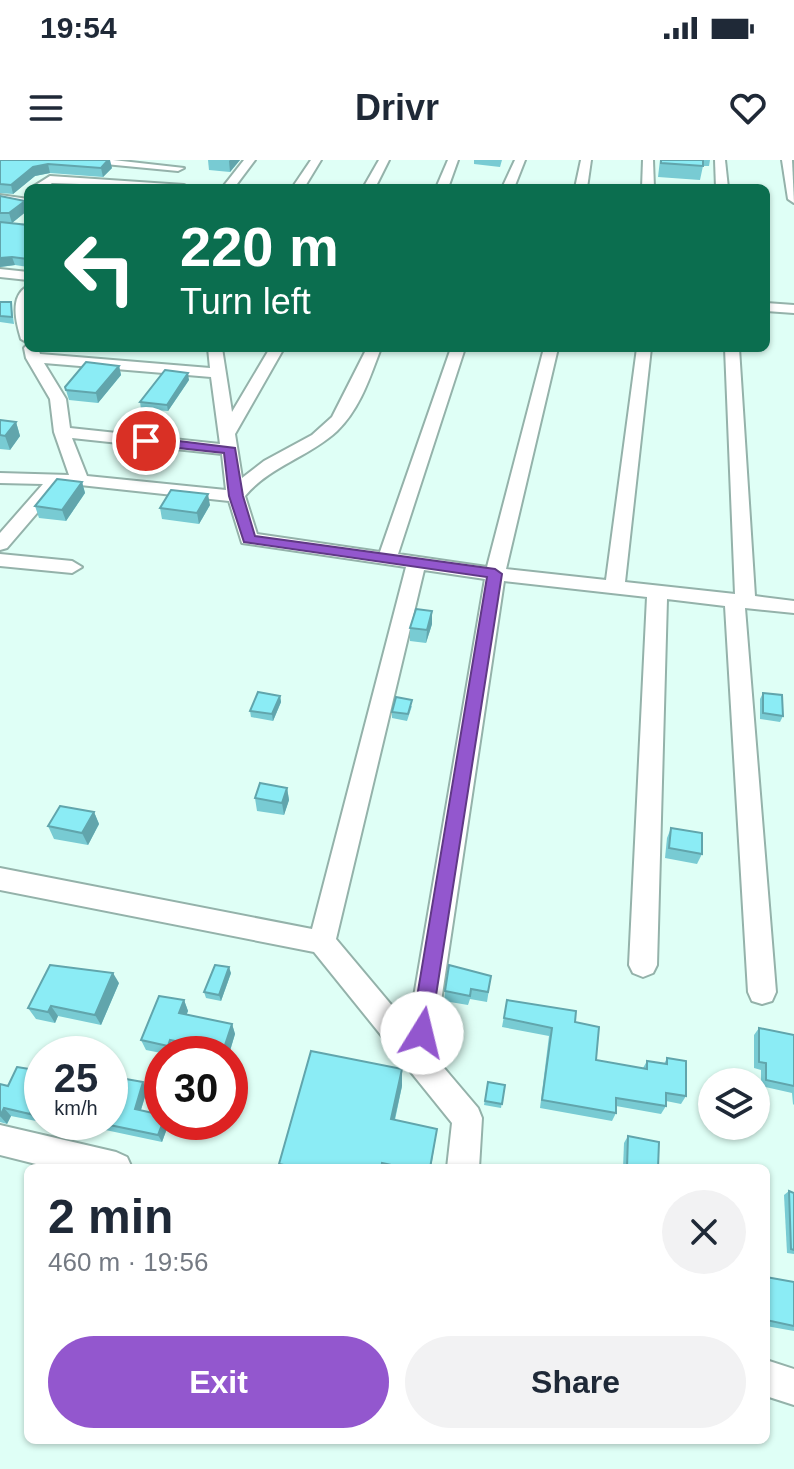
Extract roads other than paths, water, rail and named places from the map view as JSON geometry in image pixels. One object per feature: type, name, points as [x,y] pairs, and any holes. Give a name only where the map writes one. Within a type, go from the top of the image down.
[{"type":"street","points":[[68,160],[179,164],[183,184]]},
{"type":"street","points":[[231,184],[250,160]]},
{"type":"street","points":[[301,184],[316,160]]},
{"type":"street","points":[[371,184],[384,160]]},
{"type":"street","points":[[444,184],[453,160]]},
{"type":"street","points":[[510,184],[520,160]]},
{"type":"street","points":[[582,184],[586,160]]},
{"type":"street","points":[[648,160],[648,184]]},
{"type":"street","points":[[720,160],[722,184]]},
{"type":"street","points":[[787,160],[794,199]]},
{"type":"street","points":[[43,184],[50,179],[124,184]]},
{"type":"street","points":[[0,199],[24,200]]},
{"type":"street","points":[[0,273],[24,276]]},
{"type":"street","points":[[24,297],[24,325]]},
{"type":"street","points":[[770,307],[794,309]]},
{"type":"street","points":[[216,352],[236,496],[249,539],[495,574],[794,607]]},
{"type":"street","points":[[229,442],[275,352]]},
{"type":"street","points":[[236,496],[252,474],[329,429],[346,412],[372,352]]},
{"type":"street","points":[[387,560],[457,352]]},
{"type":"street","points":[[418,1059],[495,574],[550,352]]},
{"type":"street","points":[[615,587],[644,352]]},
{"type":"street","points":[[732,352],[740,601],[762,992]]},
{"type":"street","points":[[80,480],[62,432],[58,399],[42,353],[219,373]]},
{"type":"street","points":[[62,432],[229,442]]},
{"type":"street","points":[[0,478],[80,480],[236,496]]},
{"type":"street","points":[[0,544],[55,481]]},
{"type":"street","points":[[0,560],[72,567]]},
{"type":"street","points":[[322,942],[416,564]]},
{"type":"street","points":[[643,965],[657,592]]},
{"type":"street","points":[[0,879],[322,942],[467,1118],[463,1164]]},
{"type":"street","points":[[0,1140],[99,1164]]},
{"type":"street","points":[[770,1379],[794,1387]]}]
